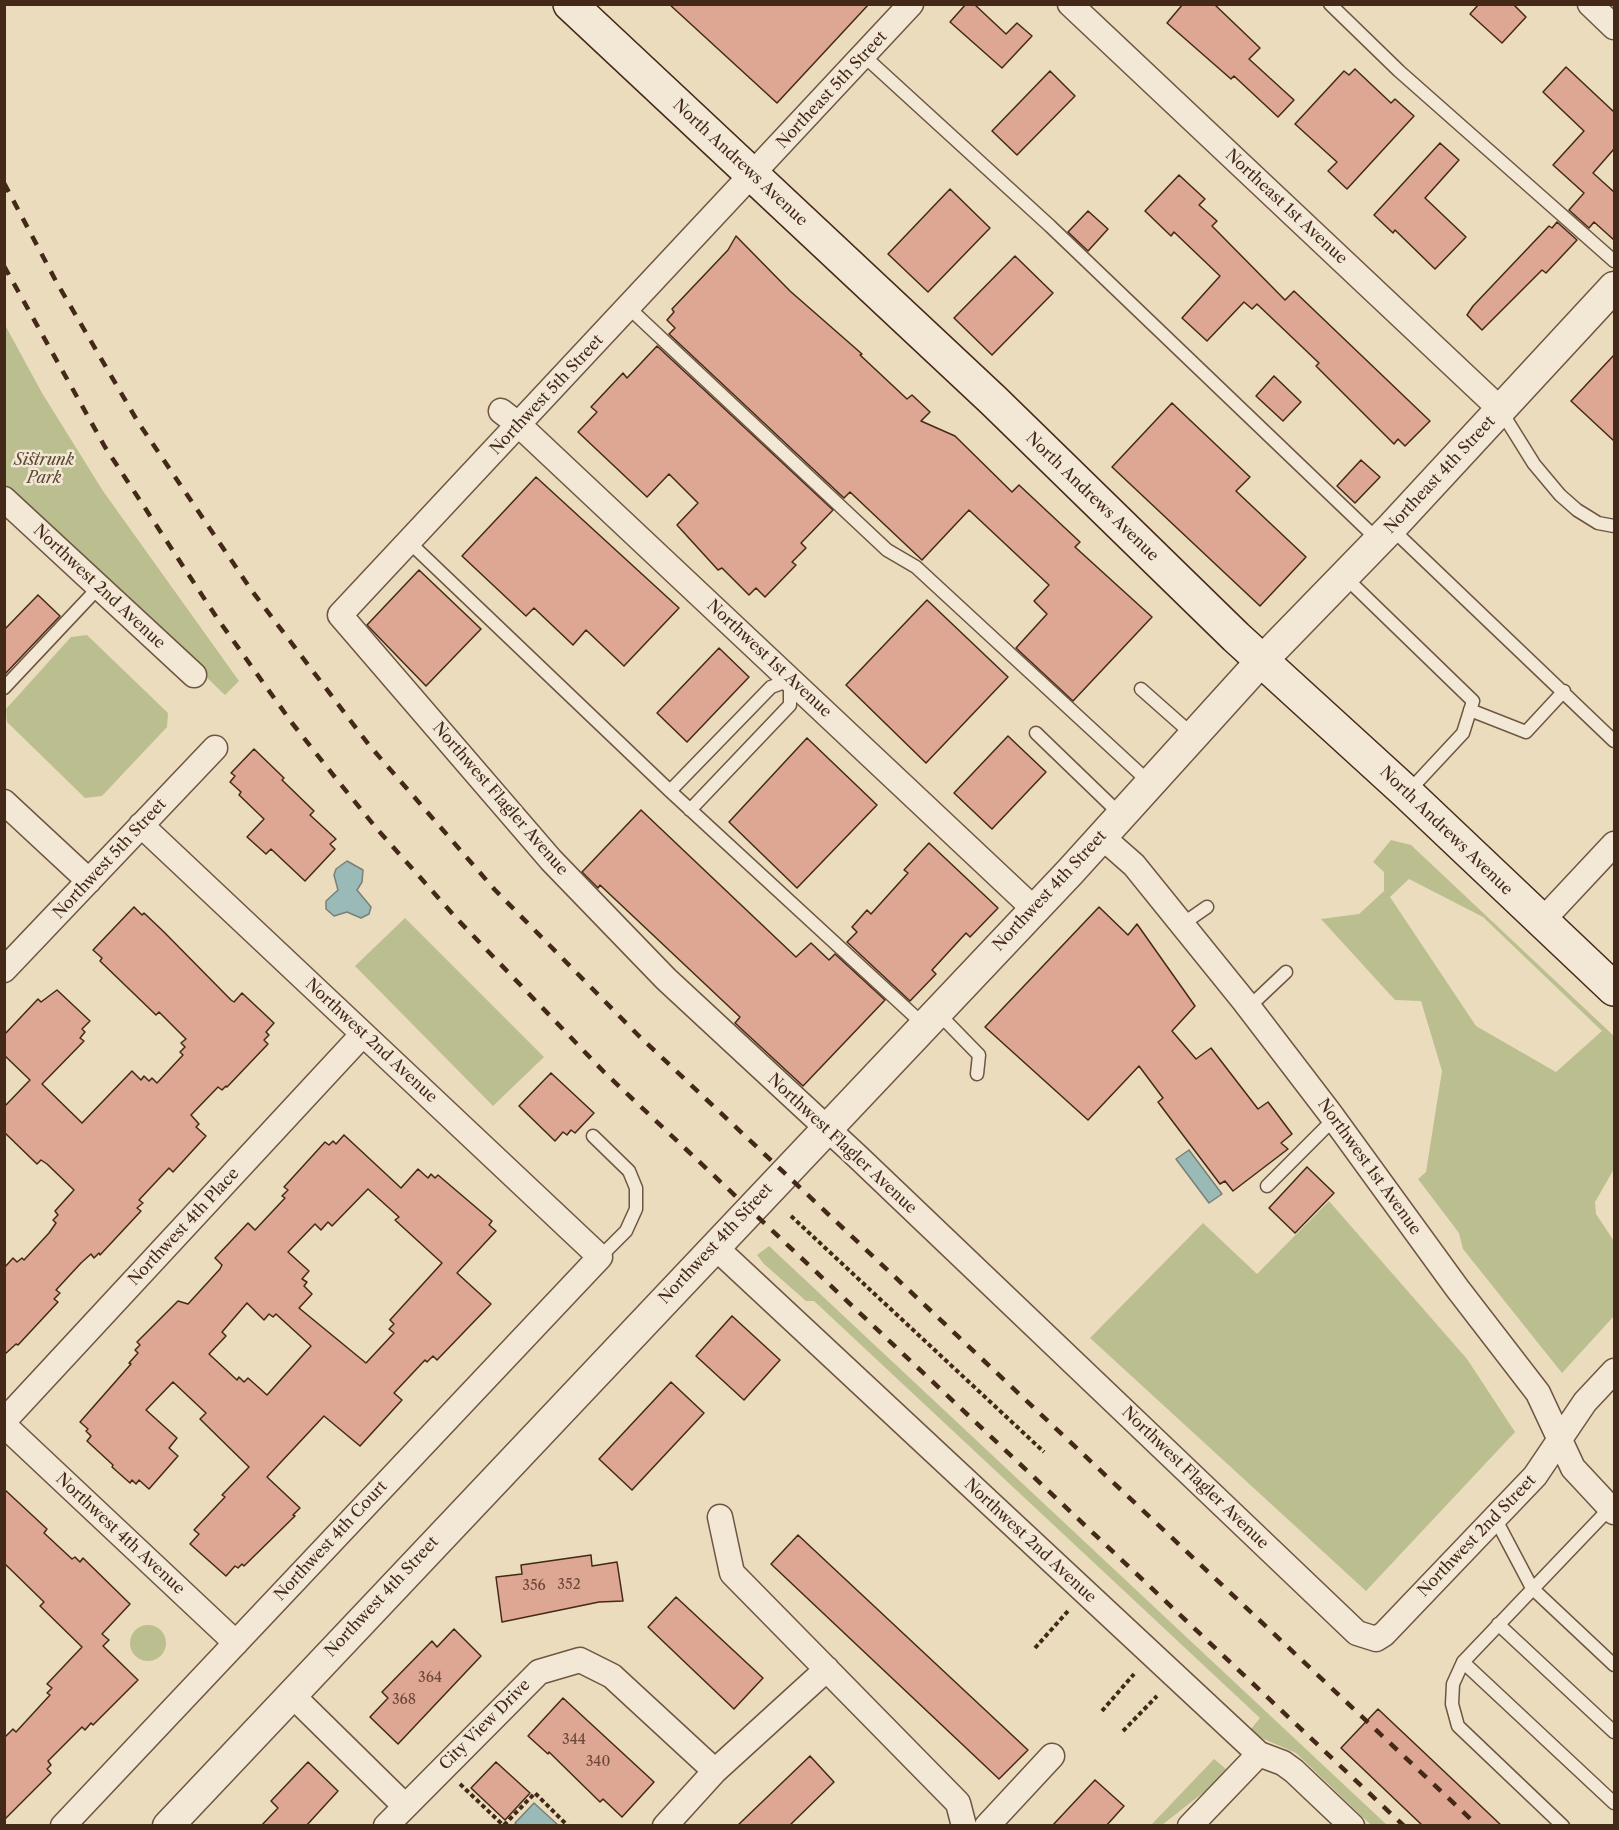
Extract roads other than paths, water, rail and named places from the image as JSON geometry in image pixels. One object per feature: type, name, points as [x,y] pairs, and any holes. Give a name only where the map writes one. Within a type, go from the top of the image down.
[{"type":"main road","name":"North Andrews Avenue","points":[[570,4],[994,401],[1263,660],[1614,989]]},
{"type":"street","name":"Northeast 5th Street","points":[[752,175],[912,4]]},
{"type":"street","name":"Northeast 1st Avenue","points":[[1070,4],[1501,410]]},
{"type":"street","points":[[1590,4],[1614,27]]},
{"type":"street","name":"Northwest 5th Street","points":[[340,615],[408,541],[510,418],[629,308],[752,175]]},
{"type":"street","name":"Northeast 4th Street","points":[[1263,660],[1385,534],[1614,287]]},
{"type":"street","name":"Northwest 1st Avenue","points":[[510,418],[1035,909]]},
{"type":"street","name":"Northwest 2nd Avenue","points":[[4,499],[194,675]]},
{"type":"street","name":"Northwest Flagler Avenue","points":[[340,615],[551,860],[666,979],[1357,1633],[1376,1639]]},
{"type":"street","name":"Northwest 4th Street","points":[[168,1826],[1035,909],[1263,660]]},
{"type":"street","name":"Northwest 5th Street","points":[[4,970],[215,748]]},
{"type":"street","points":[[4,802],[89,881]]},
{"type":"street","name":"Northwest 2nd Avenue","points":[[141,825],[600,1257]]},
{"type":"street","name":"Northwest 1st Avenue","points":[[1111,826],[1134,865],[1334,1119],[1457,1288],[1538,1393],[1573,1468],[1612,1510]]},
{"type":"street","points":[[1540,922],[1614,844]]},
{"type":"street","name":"Northwest 4th Place","points":[[4,1423],[363,1034]]},
{"type":"street","name":"Northwest 2nd Avenue","points":[[714,1246],[1259,1755],[1284,1763],[1352,1826]]},
{"type":"street","name":"Northwest 4th Court","points":[[63,1826],[600,1257]]},
{"type":"street","name":"Northwest 2nd Street","points":[[1376,1639],[1535,1476],[1586,1402],[1614,1371]]},
{"type":"street","name":"Northwest 4th Avenue","points":[[4,1423],[236,1642]]},
{"type":"street","points":[[720,1517],[732,1573],[958,1803],[964,1826]]},
{"type":"street","name":"City View Drive","points":[[386,1826],[539,1672],[580,1660],[612,1676],[715,1771]]},
{"type":"street","points":[[665,1826],[715,1771],[827,1669]]},
{"type":"street","points":[[291,1694],[405,1806]]},
{"type":"street","points":[[1191,1826],[1259,1755]]},
{"type":"street","points":[[987,1826],[1052,1756]]},
{"type":"lane","points":[[1330,4],[1399,71],[1614,261]]},
{"type":"lane","points":[[864,56],[1385,534],[1564,691],[1614,741]]},
{"type":"lane","points":[[629,308],[887,550],[916,567],[1149,782]]},
{"type":"lane","points":[[1501,410],[1534,464],[1560,495],[1577,510],[1598,523],[1614,526]]},
{"type":"lane","points":[[408,541],[690,810],[930,1018],[979,1055],[977,1074]]},
{"type":"lane","points":[[1344,577],[1473,702],[1463,733],[1407,793]]},
{"type":"lane","points":[[4,688],[99,587]]},
{"type":"lane","points":[[670,791],[771,687],[790,680],[790,705],[690,810]]},
{"type":"lane","points":[[1142,689],[1193,735]]},
{"type":"lane","points":[[1470,710],[1526,732],[1564,691]]},
{"type":"lane","points":[[1036,734],[1111,826]]},
{"type":"lane","points":[[1182,925],[1207,907]]},
{"type":"lane","points":[[1248,1007],[1286,972]]},
{"type":"lane","points":[[1267,1186],[1334,1119]]},
{"type":"lane","points":[[593,1136],[629,1171],[636,1188],[636,1209],[626,1231],[600,1257]]},
{"type":"lane","points":[[1563,1826],[1458,1726],[1452,1704],[1453,1684],[1463,1662],[1532,1588],[1612,1510]]},
{"type":"lane","points":[[1495,1518],[1532,1588],[1614,1665]]},
{"type":"lane","points":[[1498,1624],[1614,1732]]},
{"type":"lane","points":[[1463,1662],[1614,1803]]},
{"type":"water","points":[[347,861],[363,870],[362,882],[357,890],[371,907],[369,914],[361,918],[347,912],[334,916],[326,909],[326,901],[338,890],[334,875],[336,869]]},
{"type":"water","points":[[1189,1150],[1222,1194],[1209,1203],[1176,1159]]},
{"type":"water","points":[[534,1803],[558,1825],[517,1825],[515,1823]]},
{"type":"railway","points":[[4,183],[57,283],[138,422],[252,591],[369,745],[495,890],[639,1036],[1478,1826]]},
{"type":"railway","points":[[4,266],[105,447],[217,618],[292,723],[334,776],[377,829],[459,921],[604,1072],[1404,1826]]},
{"type":"park label","name":"Sistrunk Park","points":[[44,469]]}]
